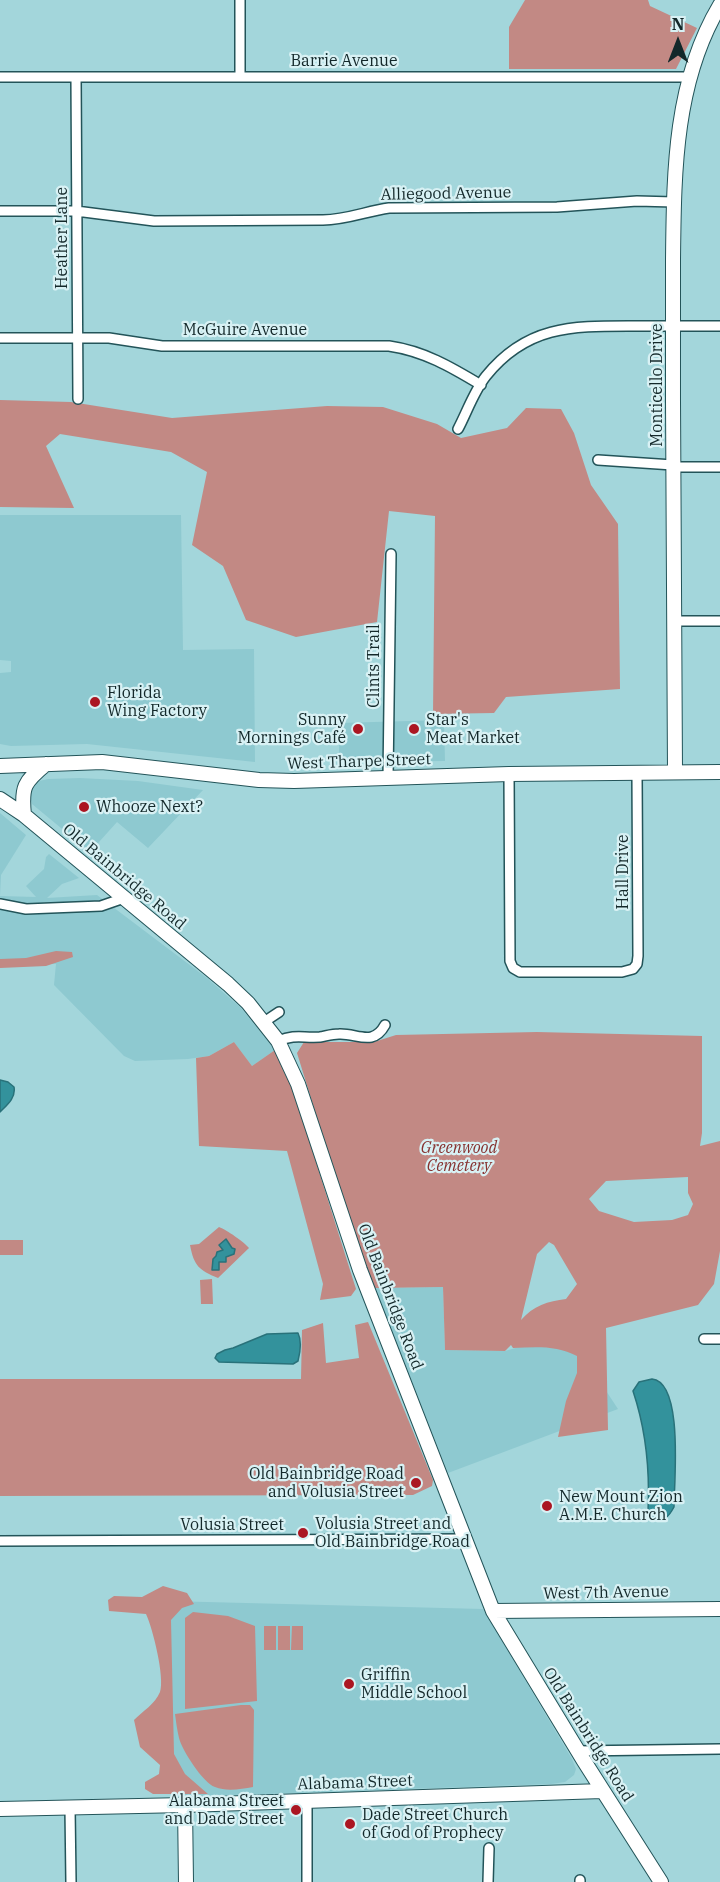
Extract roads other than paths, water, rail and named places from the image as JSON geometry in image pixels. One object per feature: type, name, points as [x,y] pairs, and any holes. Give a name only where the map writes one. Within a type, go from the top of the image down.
[{"type":"main road","name":"Monticello Drive","points":[[675,772],[674,202],[677,152],[689,76],[701,41],[720,5]]},
{"type":"main road","name":"West Tharpe Street","points":[[0,766],[102,762],[259,780],[294,781],[509,774],[720,772]]},
{"type":"main road","points":[[24,815],[24,790],[29,777],[45,764]]},
{"type":"main road","name":"Old Bainbridge Road","points":[[0,799],[24,815],[228,984],[248,1003],[278,1041],[298,1084],[360,1270],[493,1611],[580,1756],[662,1882]]},
{"type":"main road","name":"West 7th Avenue","points":[[493,1611],[720,1609]]},
{"type":"main road","points":[[569,1791],[582,1774],[580,1756]]},
{"type":"main road","name":"Alabama Street","points":[[0,1809],[307,1802],[602,1791]]},
{"type":"main road","points":[[185,1805],[186,1882]]},
{"type":"street","points":[[240,0],[240,76]]},
{"type":"street","name":"Barrie Avenue","points":[[0,77],[689,76]]},
{"type":"street","name":"Heather Lane","points":[[76,77],[78,399]]},
{"type":"street","name":"Alliegood Avenue","points":[[0,211],[76,211],[154,221],[337,220],[389,208],[557,207],[637,201],[674,202]]},
{"type":"street","points":[[458,429],[485,378],[508,355],[535,338],[553,331],[578,326],[720,326]]},
{"type":"street","name":"McGuire Avenue","points":[[0,338],[109,338],[162,346],[389,346],[405,348],[434,358],[481,385]]},
{"type":"street","points":[[598,460],[720,467]]},
{"type":"street","name":"Clints Trail","points":[[388,778],[391,554]]},
{"type":"street","points":[[674,621],[720,621]]},
{"type":"street","name":"Hall Drive","points":[[509,774],[510,961],[513,968],[520,972],[622,972],[633,969],[637,964],[638,956],[637,773]]},
{"type":"street","points":[[0,904],[26,909],[101,906],[124,898]]},
{"type":"street","points":[[264,1022],[279,1012]]},
{"type":"street","points":[[278,1041],[297,1035],[321,1037],[341,1034],[364,1038],[377,1035],[385,1025]]},
{"type":"street","points":[[704,1339],[720,1339]]},
{"type":"street","name":"Volusia Street","points":[[0,1541],[465,1539]]},
{"type":"street","points":[[580,1756],[720,1749]]},
{"type":"street","points":[[307,1802],[307,1882]]},
{"type":"street","points":[[70,1808],[71,1882]]},
{"type":"street","points":[[488,1882],[489,1848]]},
{"type":"place","name":"Florida Wing Factory","points":[[95,702]]},
{"type":"place","name":"Sunny Mornings Café","points":[[358,729]]},
{"type":"place","name":"Star's Meat Market","points":[[414,729]]},
{"type":"place","name":"Whooze Next?","points":[[84,807]]},
{"type":"place","name":"Old Bainbridge Road and Volusia Street","points":[[416,1483]]},
{"type":"place","name":"New Mount Zion A.M.E. Church","points":[[547,1506]]},
{"type":"place","name":"Volusia Street and Old Bainbridge Road","points":[[303,1533]]},
{"type":"place","name":"Griffin Middle School","points":[[349,1684]]},
{"type":"place","name":"Alabama Street and Dade Street","points":[[296,1810]]},
{"type":"place","name":"Dade Street Church of God of Prophecy","points":[[350,1824]]},
{"type":"park label","name":"Greenwood Cemetery","points":[[459,1157]]}]
